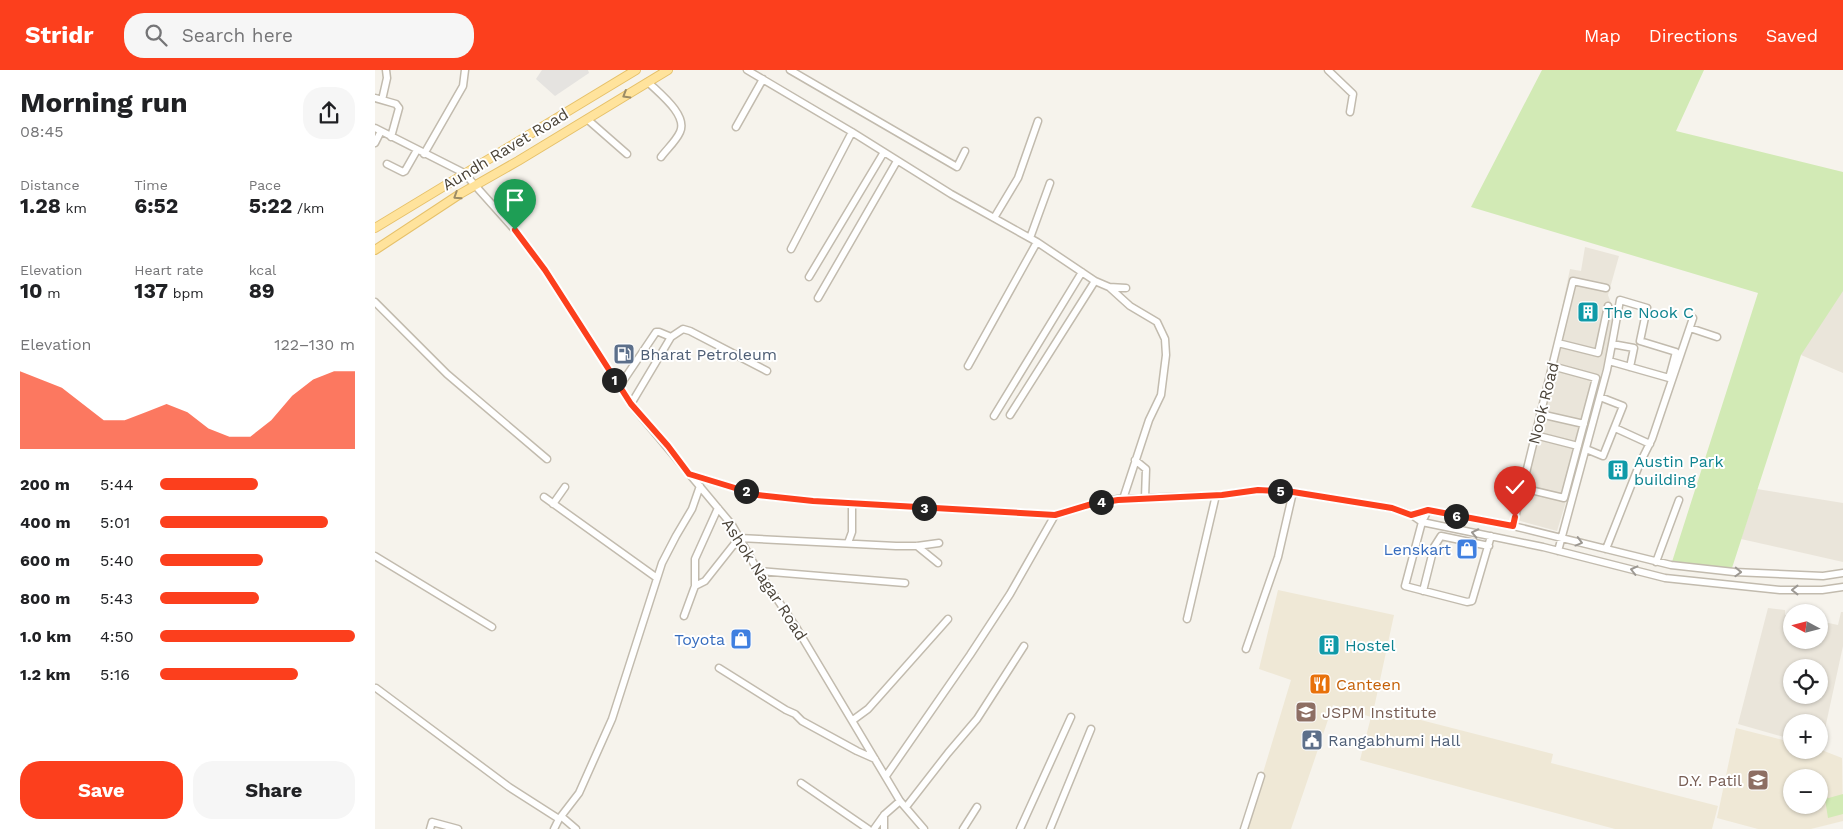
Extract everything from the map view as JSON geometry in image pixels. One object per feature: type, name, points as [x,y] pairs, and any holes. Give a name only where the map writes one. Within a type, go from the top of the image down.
[{"type":"main road","name":"Aundh Ravet Road","points":[[375,228],[635,70]]},
{"type":"main road","name":"Aundh Ravet Road","points":[[375,250],[475,186],[668,70]]},
{"type":"street","points":[[387,70],[387,78],[378,99],[395,104],[399,108],[391,137]]},
{"type":"street","points":[[424,154],[463,86],[465,70]]},
{"type":"street","points":[[747,70],[852,132],[951,194],[1037,242],[1095,281],[1109,288],[1130,306],[1157,322],[1165,339],[1166,355],[1161,395],[1149,420],[1123,499]]},
{"type":"street","points":[[790,70],[957,167],[965,151]]},
{"type":"street","points":[[1328,70],[1353,94],[1350,112]]},
{"type":"street","points":[[736,127],[763,79]]},
{"type":"street","points":[[648,82],[679,113],[683,122],[680,132],[661,157]]},
{"type":"street","points":[[587,119],[627,154]]},
{"type":"street","points":[[994,218],[1018,178],[1038,122]]},
{"type":"street","points":[[375,143],[378,130],[464,173]]},
{"type":"street","points":[[791,249],[852,132]]},
{"type":"street","points":[[387,164],[403,172],[417,150]]},
{"type":"street","points":[[809,277],[884,152]]},
{"type":"street","points":[[818,298],[897,161]]},
{"type":"street","name":"Ashok Nagar Road","points":[[464,173],[515,230],[545,270],[631,404],[732,525],[758,571],[796,627],[853,720],[900,801],[924,829]]},
{"type":"street","points":[[1030,238],[1050,183]]},
{"type":"street","points":[[968,366],[1037,242]]},
{"type":"street","points":[[994,416],[1082,272]]},
{"type":"street","name":"Nook Road","points":[[1513,526],[1573,280],[1607,288]]},
{"type":"street","points":[[1010,415],[1095,281]]},
{"type":"street","points":[[1109,288],[1126,288]]},
{"type":"street","points":[[1558,551],[1609,361],[1620,300],[1647,308],[1641,341],[1676,352],[1669,378],[1609,361]]},
{"type":"street","points":[[375,302],[447,374],[547,459]]},
{"type":"street","points":[[1558,343],[1598,353],[1607,306]]},
{"type":"street","points":[[1607,549],[1650,444],[1693,318]]},
{"type":"street","points":[[1690,328],[1717,337]]},
{"type":"street","points":[[631,404],[671,337],[679,331],[690,331],[767,371]]},
{"type":"street","points":[[619,387],[656,332],[671,337]]},
{"type":"street","points":[[1612,344],[1634,348],[1630,367]]},
{"type":"street","points":[[1522,488],[1564,498],[1584,424],[1595,378],[1552,366]]},
{"type":"street","points":[[1585,449],[1603,456],[1623,406],[1600,397]]},
{"type":"street","points":[[1540,414],[1584,424]]},
{"type":"street","points":[[1615,428],[1650,444]]},
{"type":"street","points":[[1535,435],[1578,446]]},
{"type":"street","points":[[1135,460],[1146,469],[1145,498]]},
{"type":"street","points":[[689,474],[758,495],[852,504],[1055,515],[1092,504],[1123,499],[1216,495],[1258,490],[1293,492],[1392,508],[1411,515],[1422,522],[1558,551],[1665,578],[1780,590],[1823,590],[1843,587]]},
{"type":"street","points":[[554,829],[579,793],[612,719],[662,564],[692,509],[700,486]]},
{"type":"street","points":[[553,504],[565,487]]},
{"type":"street","points":[[1246,649],[1278,557],[1293,492]]},
{"type":"street","points":[[1187,619],[1216,495]]},
{"type":"street","points":[[544,497],[657,578]]},
{"type":"street","points":[[1656,562],[1679,500]]},
{"type":"street","points":[[848,543],[852,532],[852,504]]},
{"type":"street","points":[[684,616],[695,586],[695,559],[718,508]]},
{"type":"street","points":[[1428,510],[1422,522],[1405,586],[1472,602],[1491,536]]},
{"type":"street","points":[[1411,515],[1428,510],[1513,526],[1671,565],[1734,572],[1823,576],[1843,573]]},
{"type":"street","points":[[886,776],[1010,594],[1055,515]]},
{"type":"street","points":[[1423,591],[1434,547],[1441,536],[1489,546]]},
{"type":"street","points":[[695,586],[705,581],[739,538],[917,546],[939,543]]},
{"type":"street","points":[[917,546],[938,563]]},
{"type":"street","points":[[375,556],[492,627]]},
{"type":"street","points":[[758,571],[905,583]]},
{"type":"street","points":[[853,720],[868,709],[948,619]]},
{"type":"street","points":[[906,807],[948,752],[977,719],[1024,646]]},
{"type":"street","points":[[719,668],[785,710],[795,714],[802,721],[875,759]]},
{"type":"street","points":[[376,688],[509,788],[576,829]]},
{"type":"street","points":[[1020,829],[1071,717]]},
{"type":"street","points":[[1050,829],[1091,729]]},
{"type":"street","points":[[1244,829],[1261,776]]},
{"type":"street","points":[[801,783],[868,829]]},
{"type":"street","points":[[873,829],[884,815],[900,801]]},
{"type":"street","points":[[963,829],[977,807]]},
{"type":"street","points":[[884,815],[884,829]]},
{"type":"street","points":[[430,829],[432,822],[458,829]]},
{"type":"shaded area","points":[[542,70],[588,70],[589,73],[555,96],[536,79]]},
{"type":"shaded area","points":[[1585,247],[1619,256],[1608,295],[1616,317],[1579,459],[1557,531],[1513,519],[1554,346],[1570,269],[1581,271]]},
{"type":"shaded area","points":[[1843,278],[1843,373],[1801,355]]},
{"type":"shaded area","points":[[1757,489],[1843,503],[1843,562],[1741,539]]},
{"type":"shaded area","name":"JSPM Institute","points":[[1278,590],[1394,615],[1374,708],[1553,754],[1551,763],[1718,806],[1712,829],[1615,829],[1360,760],[1371,717],[1333,705],[1291,829],[1246,829],[1291,680],[1259,669]]},
{"type":"shaded area","points":[[1768,608],[1783,610],[1783,649],[1828,649],[1828,623],[1838,625],[1841,612],[1843,612],[1843,646],[1828,715],[1783,714],[1783,737],[1738,724]]},
{"type":"shaded area","name":"D.Y. Patil","points":[[1736,728],[1783,740],[1783,759],[1828,759],[1828,753],[1842,758],[1843,821],[1811,829],[1758,829],[1717,818]]},
{"type":"green space","points":[[1542,70],[1704,70],[1676,131],[1843,172],[1843,291],[1801,355],[1732,568],[1671,565],[1758,293],[1471,207]]},
{"type":"green space","points":[[1843,794],[1843,814],[1828,818],[1828,798]]},
{"type":"place","name":"The Nook C","points":[[1588,312]]},
{"type":"place","name":"Bharat Petroleum","points":[[624,354]]},
{"type":"place","name":"Austin Park building","points":[[1618,470]]},
{"type":"place","name":"Lenskart","points":[[1467,549]]},
{"type":"place","name":"Toyota","points":[[741,639]]},
{"type":"place","name":"Hostel","points":[[1329,645]]},
{"type":"place","name":"Canteen","points":[[1320,684]]},
{"type":"place","name":"JSPM Institute","points":[[1306,712]]},
{"type":"place","name":"Rangabhumi Hall","points":[[1312,740]]},
{"type":"place","name":"D.Y. Patil","points":[[1758,780]]},
{"type":"route","points":[[515,230],[545,270],[631,404],[668,446],[689,474],[758,495],[813,501],[1055,515],[1092,504],[1118,500],[1222,495],[1258,490],[1293,492],[1392,508],[1411,515],[1428,510],[1513,526],[1515,517]]}]
